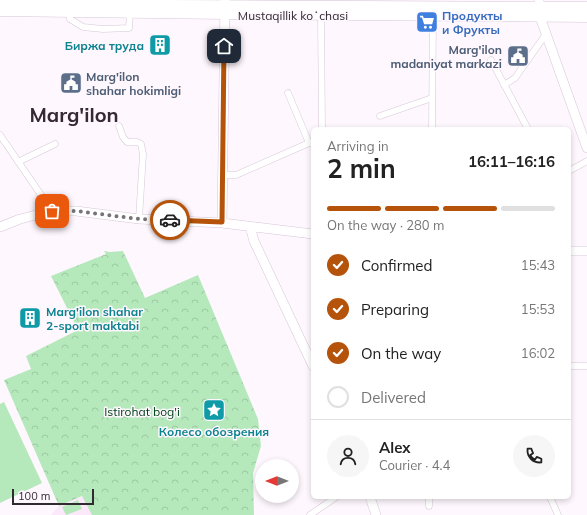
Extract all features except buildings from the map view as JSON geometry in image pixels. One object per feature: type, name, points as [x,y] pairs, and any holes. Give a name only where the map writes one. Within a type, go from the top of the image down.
[{"type":"main road","name":"Mustaqillik koʻchasi","points":[[0,2],[170,3],[321,15],[435,7]]},
{"type":"main road","name":"Mustaqillik koʻchasi","points":[[0,11],[130,12],[225,7],[360,3],[435,7],[587,8]]},
{"type":"main road","points":[[222,222],[225,7]]},
{"type":"main road","name":"Mustaqillik koʻchasi","points":[[540,8],[587,17]]},
{"type":"main road","points":[[540,8],[546,34],[587,148]]},
{"type":"main road","points":[[0,227],[20,219],[52,211],[76,211],[139,219],[222,222],[311,234]]},
{"type":"main road","points":[[250,226],[254,240],[311,362]]},
{"type":"main road","points":[[571,251],[587,251]]},
{"type":"main road","points":[[371,499],[376,515]]},
{"type":"street","points":[[432,127],[435,7]]},
{"type":"street","points":[[69,12],[70,19],[83,27],[103,29],[129,28],[130,12]]},
{"type":"street","points":[[321,15],[322,127]]},
{"type":"street","points":[[504,85],[515,78],[546,34]]},
{"type":"street","points":[[491,60],[527,127]]},
{"type":"street","points":[[222,175],[236,175],[311,144],[288,93]]},
{"type":"street","points":[[380,116],[432,98]]},
{"type":"street","points":[[119,126],[123,138],[127,142],[137,142],[141,144],[143,154],[139,219]]},
{"type":"street","points":[[0,135],[52,211]]},
{"type":"street","points":[[18,162],[55,144]]},
{"type":"street","points":[[571,170],[587,161]]},
{"type":"street","points":[[571,366],[587,366]]},
{"type":"street","points":[[310,515],[333,499]]},
{"type":"street","points":[[429,499],[429,506]]},
{"type":"street","points":[[551,499],[558,515]]},
{"type":"shaded area","points":[[83,496],[92,515],[51,515],[59,506]]},
{"type":"green space","name":"Istirohat bog'i","points":[[104,251],[123,251],[145,298],[198,275],[258,419],[261,446],[257,459],[255,459],[253,473],[254,515],[92,515],[82,496],[59,506],[4,380],[31,369],[26,356],[78,330],[51,276],[106,254]]},
{"type":"green space","points":[[4,402],[42,483],[0,503],[0,404]]},
{"type":"green space","points":[[78,500],[82,509],[66,515],[62,507]]},
{"type":"way so far","points":[[52,211],[76,211],[139,219],[170,220]]},
{"type":"place","name":"Продукты и Фрукты","points":[[427,22]]},
{"type":"place","name":"Биржа труда","points":[[160,45]]},
{"type":"place","name":"Marg'ilon madaniyat markazi","points":[[518,56]]},
{"type":"place","name":"Marg'ilon shahar hokimligi","points":[[71,83]]},
{"type":"place","name":"Marg'ilon shahar 2-sport maktabi","points":[[30,318]]},
{"type":"place","name":"Колесо обозрения","points":[[214,410]]},
{"type":"district","name":"Marg'ilon","points":[[74,114]]},
{"type":"route","points":[[170,220],[222,222],[224,46]]}]
